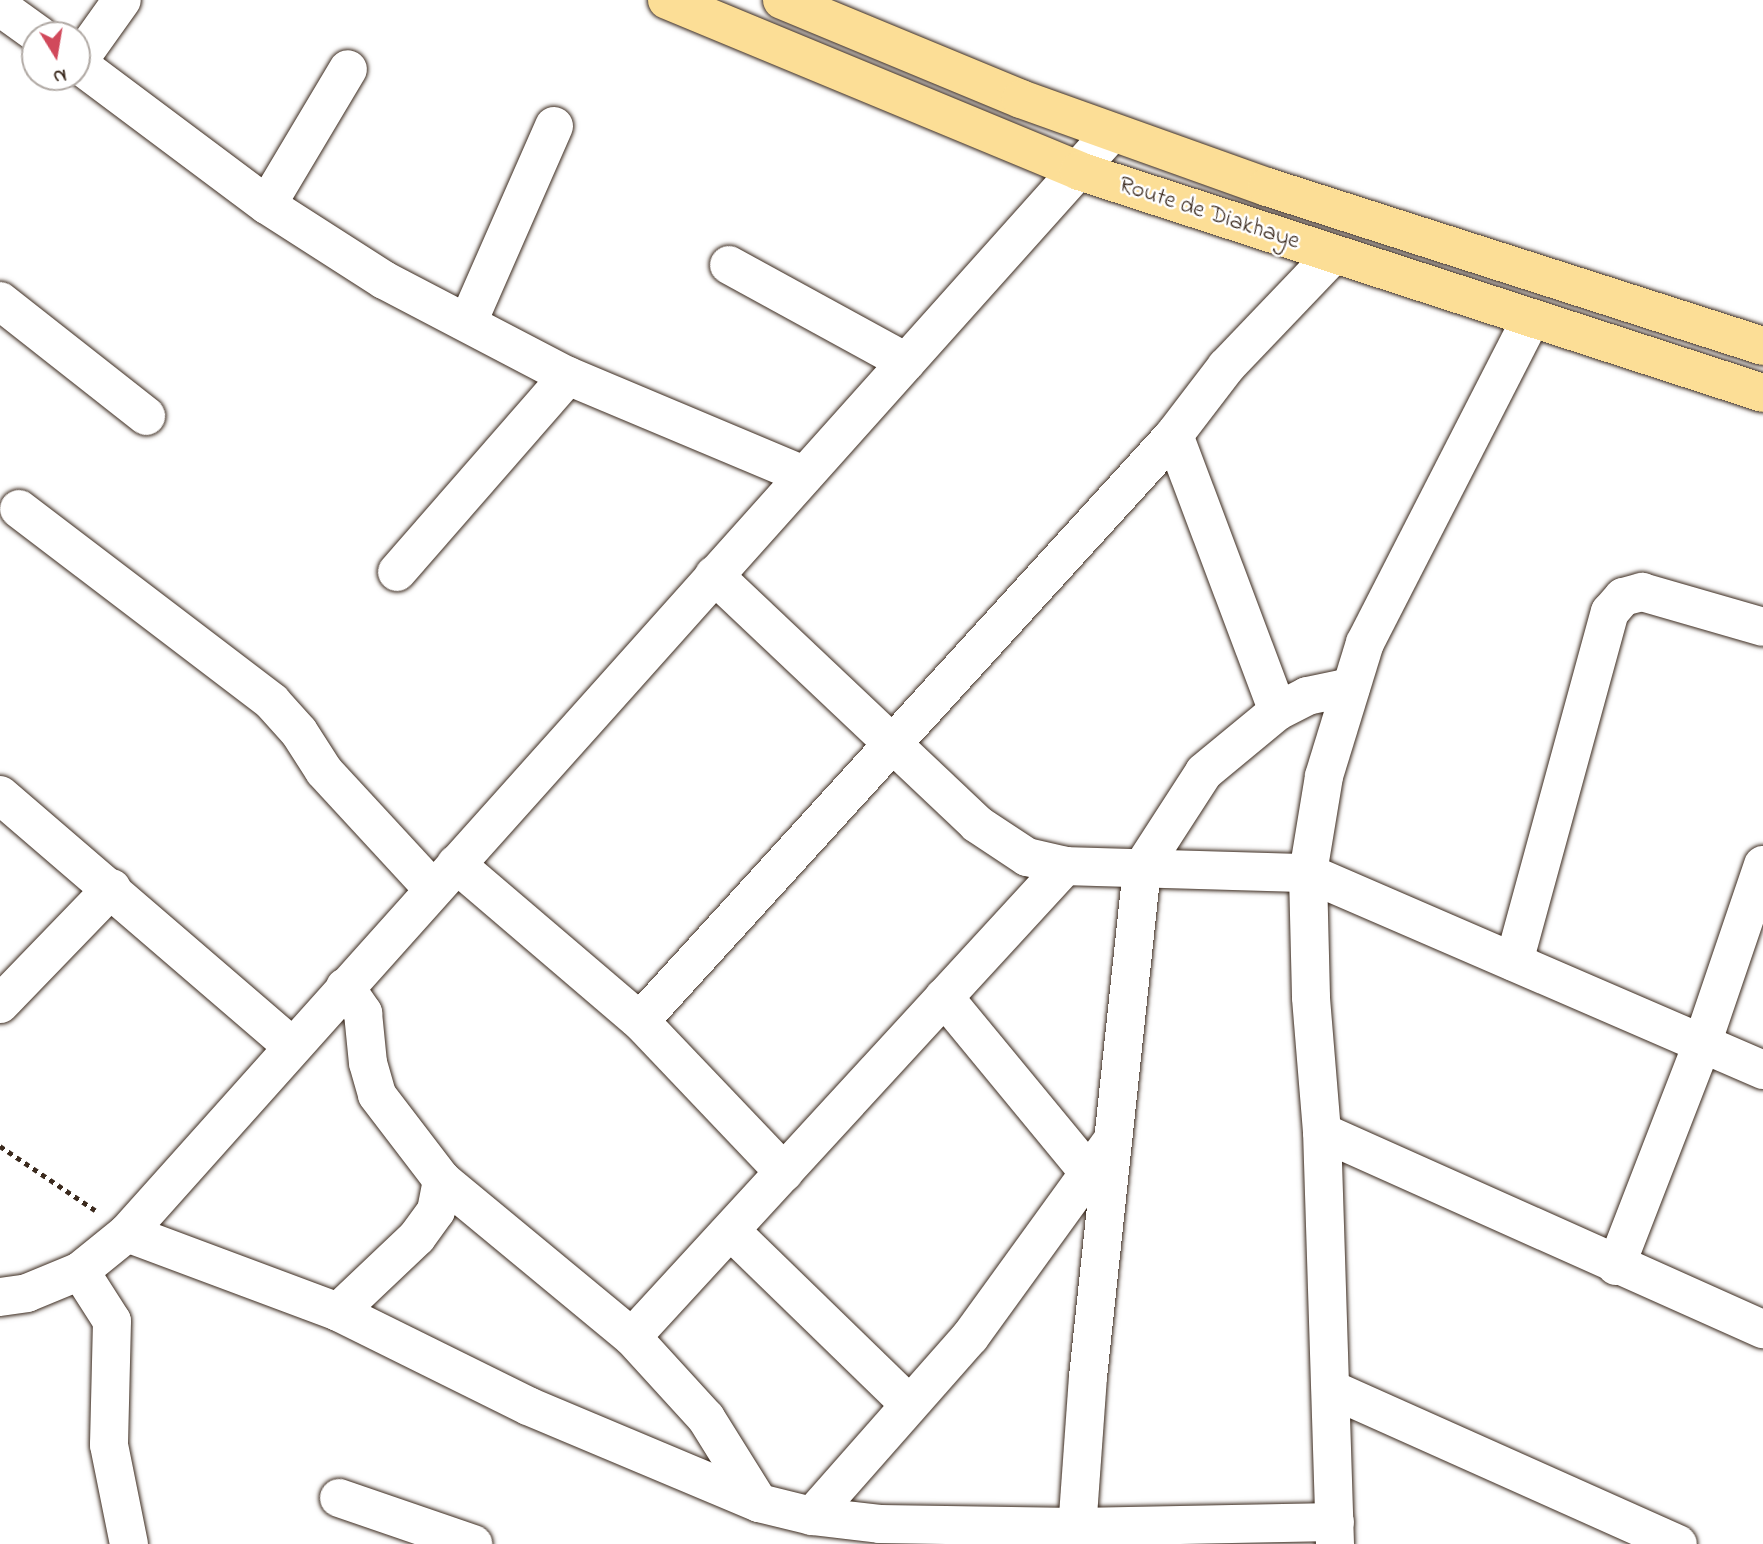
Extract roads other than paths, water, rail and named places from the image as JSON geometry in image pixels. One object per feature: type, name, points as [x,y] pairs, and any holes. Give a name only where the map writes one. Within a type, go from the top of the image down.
[{"type":"main road","name":"Route de Diakhaye","points":[[667,0],[1079,171],[1530,320],[1763,393]]},
{"type":"main road","name":"Route de Diakhaye","points":[[782,0],[1112,132],[1266,187],[1763,346]]},
{"type":"street","points":[[91,43],[122,0]]},
{"type":"street","points":[[0,7],[21,22]]},
{"type":"street","points":[[267,205],[348,69]]},
{"type":"street","points":[[91,73],[267,205],[384,280],[568,376],[804,475]]},
{"type":"street","points":[[468,322],[554,126]]},
{"type":"street","points":[[0,1297],[27,1293],[80,1271],[127,1233],[1112,132]]},
{"type":"street","points":[[640,1021],[1174,435],[1226,367],[1333,255]]},
{"type":"street","points":[[729,265],[906,362]]},
{"type":"street","points":[[0,301],[146,416]]},
{"type":"street","points":[[127,1233],[338,1312],[528,1406],[759,1503],[880,1534],[1077,1536],[1335,1533],[1322,1132],[1311,997],[1308,873],[1324,776],[1365,643],[1530,320]]},
{"type":"street","points":[[397,572],[568,376]]},
{"type":"street","points":[[1174,435],[1278,711]]},
{"type":"street","points":[[19,509],[272,702],[299,732],[324,771],[444,877],[640,1021],[784,1172]]},
{"type":"street","points":[[714,575],[889,745],[976,824],[1027,857],[1065,866],[1308,873],[1763,1070]]},
{"type":"street","points":[[1514,962],[1610,612],[1623,597],[1642,592],[1763,627]]},
{"type":"street","points":[[1077,1536],[1142,869],[1204,772],[1278,711],[1307,696],[1351,687]]},
{"type":"street","points":[[0,795],[113,888],[292,1046]]},
{"type":"street","points":[[1616,1266],[1702,1044],[1763,865]]},
{"type":"street","points":[[632,1337],[1065,866]]},
{"type":"street","points":[[0,1004],[113,888]]},
{"type":"street","points":[[345,987],[363,1013],[368,1063],[377,1095],[442,1180],[632,1337],[706,1419],[759,1503]]},
{"type":"street","points":[[944,998],[1089,1173]]},
{"type":"street","points":[[1322,1132],[1616,1266],[1763,1329]]},
{"type":"street","points":[[812,1516],[970,1337],[1114,1139]]},
{"type":"street","points":[[338,1312],[417,1237],[436,1211],[442,1180]]},
{"type":"street","points":[[731,1231],[909,1404]]},
{"type":"street","points":[[80,1271],[112,1321],[109,1445],[129,1544]]},
{"type":"street","points":[[1331,1389],[1678,1544]]},
{"type":"street","points":[[339,1498],[473,1544]]}]
